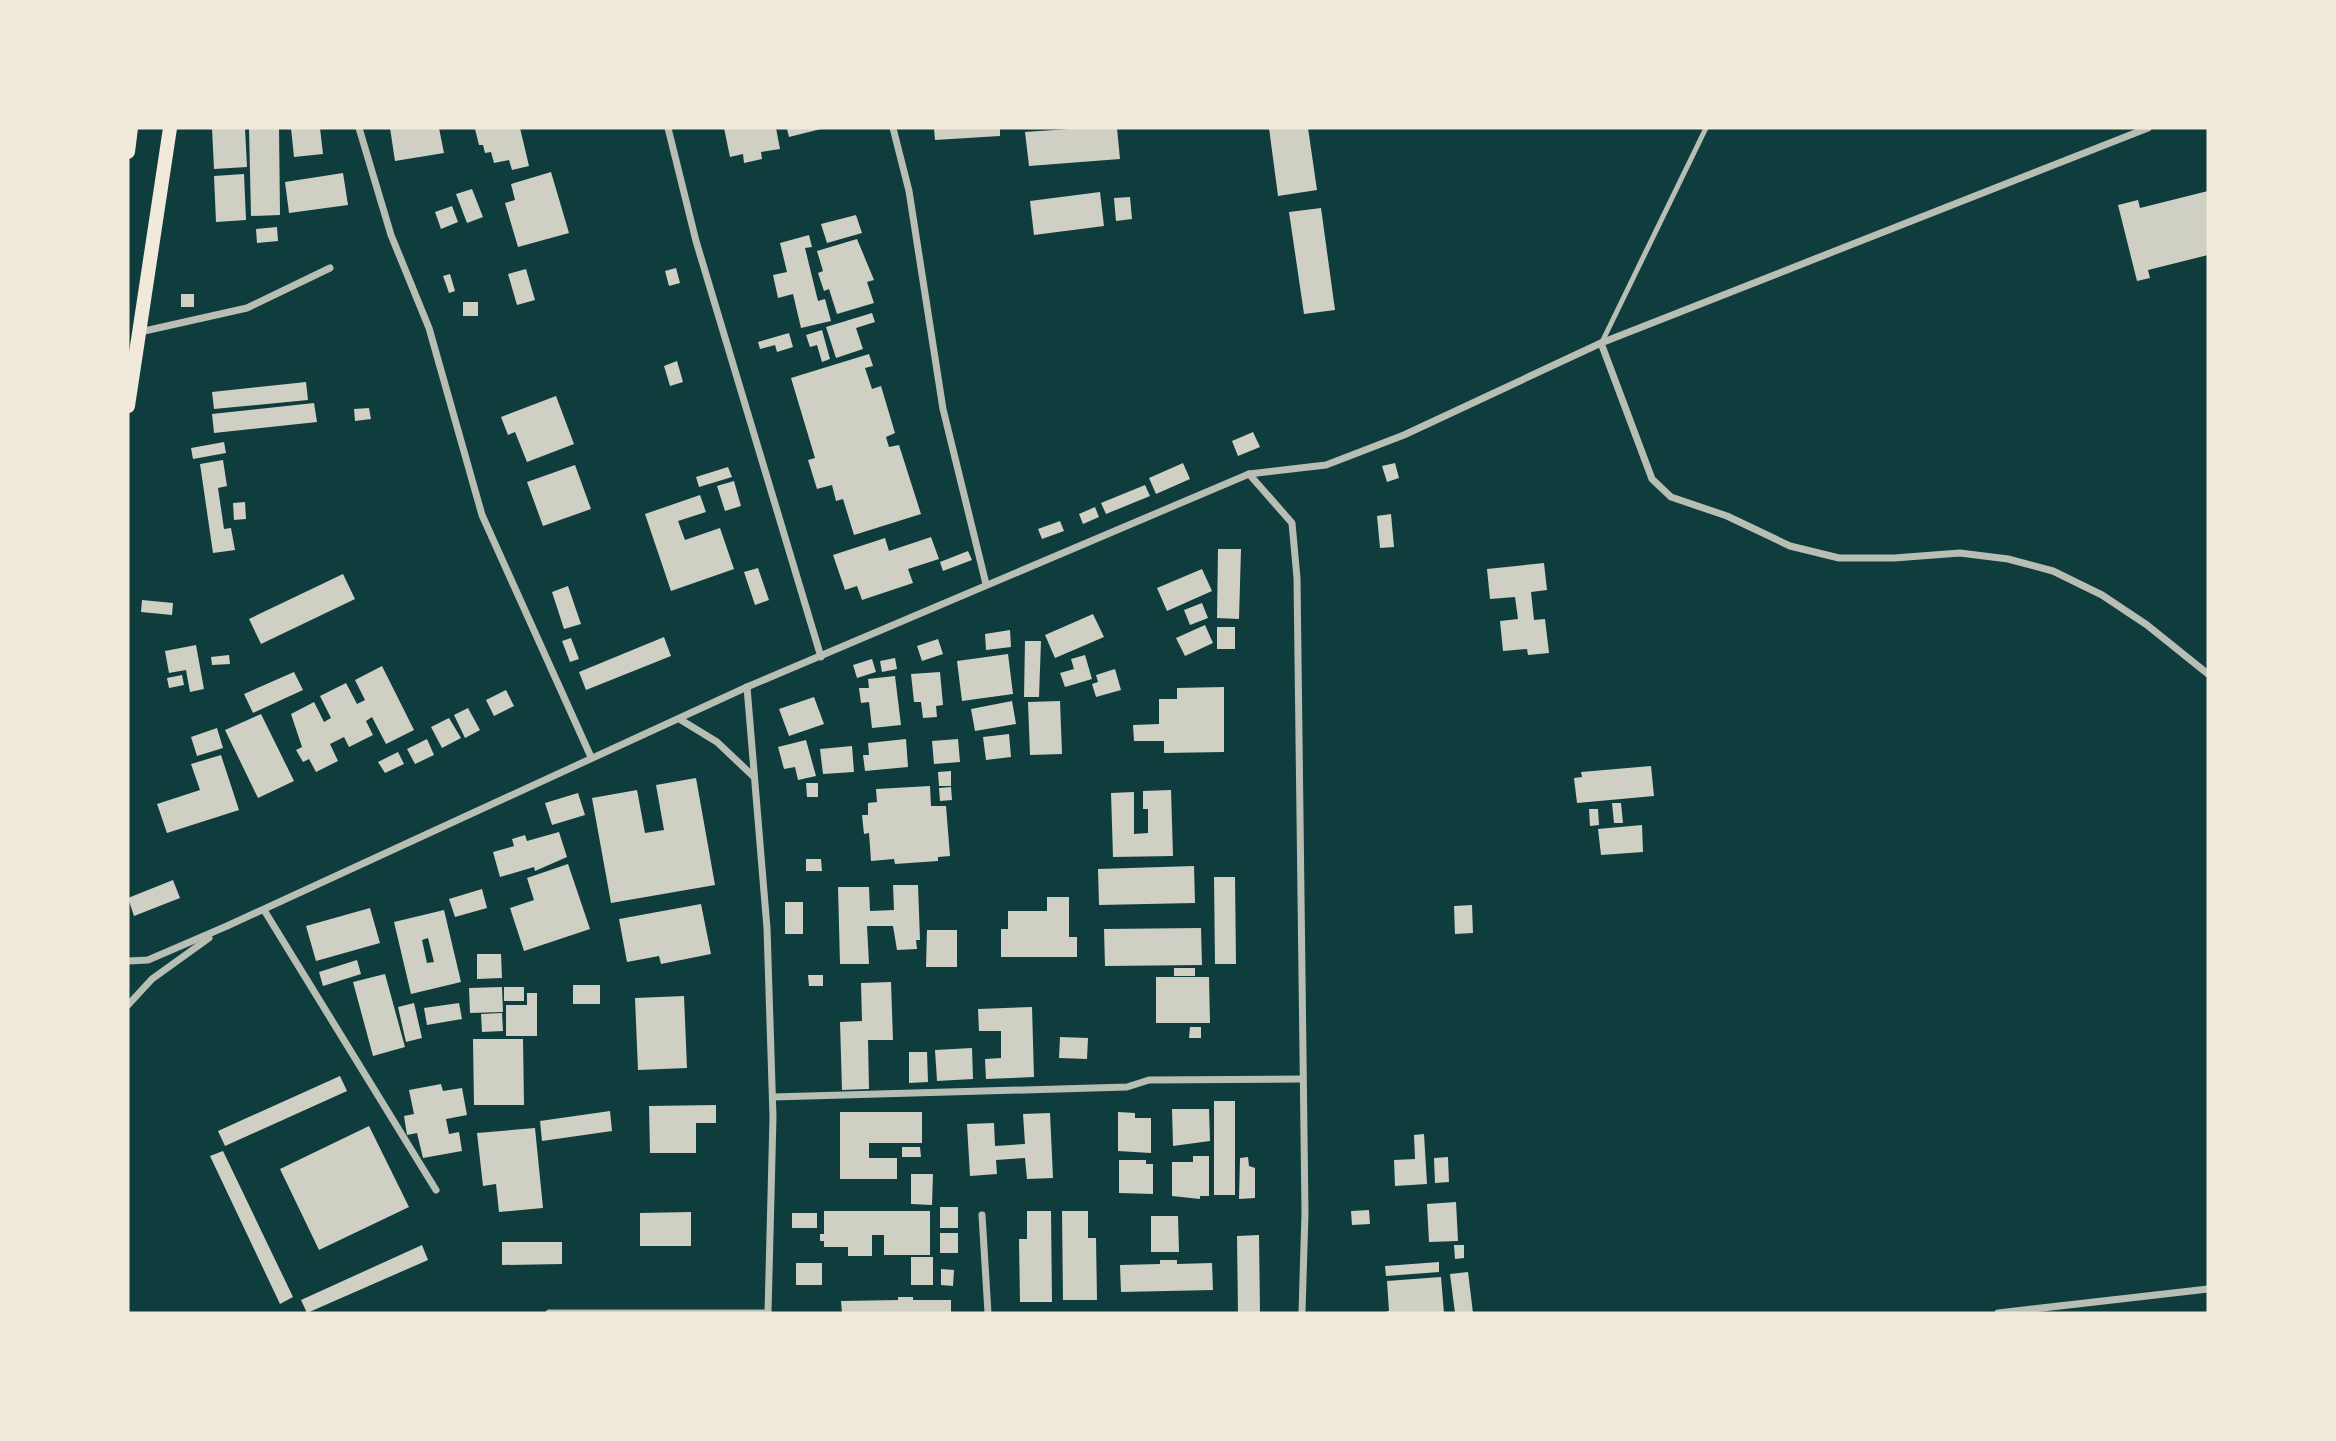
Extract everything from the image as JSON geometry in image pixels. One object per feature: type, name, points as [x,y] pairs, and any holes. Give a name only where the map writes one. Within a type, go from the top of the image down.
[{"type":"main road","points":[[128,152],[131,128]]},
{"type":"main road","points":[[128,406],[170,128]]},
{"type":"street","points":[[359,128],[391,235],[429,328],[482,515],[591,757]]},
{"type":"street","points":[[668,128],[696,242],[821,657]]},
{"type":"street","points":[[893,128],[909,191],[943,409],[986,584]]},
{"type":"street","points":[[128,961],[148,960],[264,910],[591,757],[681,720],[747,687],[1249,474],[1325,465],[1404,435],[1601,343],[2148,128]]},
{"type":"street","points":[[139,333],[247,308],[330,268]]},
{"type":"street","points":[[1601,343],[1652,479],[1671,496],[1727,516],[1790,545],[1839,558],[1894,558],[1960,553],[2008,559],[2053,571],[2102,595],[2147,625],[2208,674]]},
{"type":"street","points":[[1249,474],[1292,523],[1297,578],[1305,1213],[1302,1313]]},
{"type":"street","points":[[549,1313],[768,1313],[773,1097],[767,928],[747,687]]},
{"type":"street","points":[[681,720],[717,742],[754,778]]},
{"type":"street","points":[[264,910],[436,1190]]},
{"type":"street","points":[[128,1005],[178,957],[227,926]]},
{"type":"street","points":[[773,1097],[1127,1087],[1149,1080],[1302,1079]]},
{"type":"street","points":[[982,1215],[988,1313]]},
{"type":"street","points":[[1998,1313],[2208,1289]]},
{"type":"lane","points":[[1601,343],[1706,128]]},
{"type":"building","points":[[212,128],[245,128],[247,167],[214,169]]},
{"type":"building","points":[[249,128],[279,128],[280,215],[251,216]]},
{"type":"building","points":[[291,128],[320,128],[323,154],[294,157]]},
{"type":"building","points":[[390,128],[439,128],[444,153],[395,161]]},
{"type":"building","points":[[520,128],[529,166],[512,170],[509,160],[494,163],[491,152],[485,153],[483,145],[479,145],[475,129]]},
{"type":"building","points":[[724,128],[776,128],[780,149],[761,152],[762,159],[744,163],[743,154],[730,157]]},
{"type":"building","points":[[790,128],[825,128],[789,137],[787,129]]},
{"type":"building","points":[[934,128],[1000,128],[1000,136],[935,140]]},
{"type":"building","points":[[1117,128],[1120,159],[1029,166],[1025,132]]},
{"type":"building","points":[[1269,128],[1308,128],[1317,190],[1278,196]]},
{"type":"building","points":[[551,172],[569,233],[518,247],[505,203],[515,200],[511,184]]},
{"type":"building","points":[[343,173],[348,205],[289,213],[285,182]]},
{"type":"building","points":[[244,174],[246,220],[216,222],[214,176]]},
{"type":"building","points":[[472,189],[483,217],[467,223],[456,194]]},
{"type":"building","points":[[2208,191],[2208,255],[2148,270],[2150,278],[2137,281],[2118,205],[2138,200],[2140,208]]},
{"type":"building","points":[[1100,192],[1104,226],[1034,235],[1030,201]]},
{"type":"building","points":[[1130,197],[1132,219],[1116,221],[1114,198]]},
{"type":"building","points":[[452,206],[458,222],[441,229],[435,212]]},
{"type":"building","points":[[1321,208],[1335,310],[1304,314],[1289,212]]},
{"type":"building","points":[[856,215],[862,233],[827,243],[821,224]]},
{"type":"building","points":[[277,227],[278,241],[257,243],[256,229]]},
{"type":"building","points":[[809,235],[812,247],[805,248],[818,301],[825,299],[831,321],[801,328],[793,294],[778,298],[773,275],[787,272],[780,243]]},
{"type":"building","points":[[857,239],[874,280],[867,282],[874,303],[837,314],[829,289],[824,291],[818,273],[823,271],[817,251]]},
{"type":"building","points":[[676,268],[680,283],[669,286],[665,271]]},
{"type":"building","points":[[526,269],[535,300],[517,305],[508,274]]},
{"type":"building","points":[[450,274],[455,291],[449,293],[443,276]]},
{"type":"building","points":[[181,294],[194,294],[194,307],[181,307]]},
{"type":"building","points":[[463,302],[478,302],[478,316],[463,316]]},
{"type":"building","points":[[872,313],[875,322],[856,328],[863,349],[836,358],[826,327]]},
{"type":"building","points":[[822,330],[830,359],[822,362],[817,345],[810,347],[806,335]]},
{"type":"building","points":[[789,333],[793,347],[777,352],[775,345],[760,349],[758,342]]},
{"type":"building","points":[[869,354],[873,366],[865,368],[872,389],[881,386],[895,433],[886,437],[889,447],[899,445],[921,514],[854,535],[843,499],[836,501],[832,485],[817,489],[808,460],[815,458],[791,378]]},
{"type":"building","points":[[677,361],[683,382],[670,386],[664,366]]},
{"type":"building","points":[[306,382],[308,400],[214,409],[212,392]]},
{"type":"building","points":[[556,396],[574,444],[527,462],[515,432],[508,435],[501,417]]},
{"type":"building","points":[[314,403],[317,422],[214,433],[212,414]]},
{"type":"building","points":[[369,408],[371,419],[355,421],[354,409]]},
{"type":"building","points":[[1253,432],[1260,447],[1238,456],[1232,441]]},
{"type":"building","points":[[224,442],[226,453],[193,459],[191,448]]},
{"type":"building","points":[[223,460],[227,486],[218,488],[224,529],[231,528],[235,550],[213,553],[200,464]]},
{"type":"building","points":[[1183,463],[1190,479],[1156,494],[1149,478]]},
{"type":"building","points":[[1395,463],[1399,478],[1387,482],[1382,466]]},
{"type":"building","points":[[575,465],[591,509],[543,526],[527,482]]},
{"type":"building","points":[[728,467],[732,477],[699,487],[696,477]]},
{"type":"building","points":[[734,481],[741,506],[725,511],[717,486]]},
{"type":"building","points":[[1145,485],[1150,496],[1106,514],[1101,503]]},
{"type":"building","points":[[700,495],[706,512],[678,521],[685,540],[720,528],[734,569],[671,591],[645,514]]},
{"type":"building","points":[[245,502],[246,519],[234,520],[233,503]]},
{"type":"building","points":[[1095,507],[1099,517],[1083,524],[1079,514]]},
{"type":"building","points":[[1391,514],[1394,547],[1380,548],[1377,516]]},
{"type":"building","points":[[1060,521],[1064,531],[1042,539],[1038,529]]},
{"type":"building","points":[[931,537],[939,559],[908,569],[913,583],[862,600],[857,586],[845,590],[833,555],[885,538],[889,551]]},
{"type":"building","points":[[1218,549],[1241,549],[1239,619],[1217,618]]},
{"type":"building","points":[[968,551],[972,560],[943,571],[940,562]]},
{"type":"building","points":[[1544,563],[1547,590],[1531,592],[1534,620],[1545,619],[1549,653],[1528,655],[1527,649],[1503,651],[1500,621],[1518,619],[1515,597],[1490,599],[1487,569]]},
{"type":"building","points":[[758,568],[769,600],[755,605],[744,572]]},
{"type":"building","points":[[1202,569],[1212,591],[1167,611],[1157,588]]},
{"type":"building","points":[[343,574],[355,599],[261,644],[249,619]]},
{"type":"building","points":[[568,586],[581,624],[564,629],[552,592]]},
{"type":"building","points":[[142,600],[173,603],[172,615],[141,612]]},
{"type":"building","points":[[1202,603],[1208,618],[1190,625],[1184,610]]},
{"type":"building","points":[[1093,614],[1104,637],[1055,658],[1045,635]]},
{"type":"building","points":[[1205,625],[1213,643],[1185,656],[1176,638]]},
{"type":"building","points":[[1217,627],[1235,627],[1235,649],[1217,649]]},
{"type":"building","points":[[1010,630],[1011,647],[986,650],[985,634]]},
{"type":"building","points":[[664,637],[671,656],[586,690],[579,672]]},
{"type":"building","points":[[571,638],[579,659],[570,662],[562,641]]},
{"type":"building","points":[[938,639],[943,654],[922,661],[917,646]]},
{"type":"building","points":[[1025,641],[1041,641],[1039,697],[1024,697]]},
{"type":"building","points":[[196,645],[204,689],[190,692],[186,670],[169,673],[165,651]]},
{"type":"building","points":[[1008,654],[1013,694],[962,701],[957,661]]},
{"type":"building","points":[[229,655],[230,664],[212,665],[211,657]]},
{"type":"building","points":[[1085,655],[1092,679],[1065,687],[1060,673],[1074,669],[1071,659]]},
{"type":"building","points":[[895,658],[897,669],[882,672],[880,661]]},
{"type":"building","points":[[872,659],[876,672],[857,678],[853,665]]},
{"type":"building","points":[[382,666],[414,730],[386,744],[372,717],[366,721],[373,735],[349,747],[344,737],[330,744],[338,761],[316,772],[309,759],[303,762],[296,750],[302,747],[291,714],[314,702],[324,722],[331,718],[320,696],[346,683],[357,704],[365,700],[355,680]]},
{"type":"building","points":[[1115,669],[1121,690],[1096,697],[1092,684],[1098,682],[1096,675]]},
{"type":"building","points":[[294,672],[303,690],[253,713],[244,694]]},
{"type":"building","points":[[940,672],[943,705],[936,706],[937,717],[923,718],[921,702],[914,702],[911,674]]},
{"type":"building","points":[[182,675],[184,685],[169,688],[167,678]]},
{"type":"building","points":[[895,676],[901,725],[872,728],[869,702],[861,703],[859,688],[869,688],[868,679]]},
{"type":"building","points":[[1224,687],[1224,752],[1164,753],[1164,741],[1134,741],[1133,725],[1159,724],[1159,699],[1177,699],[1177,688]]},
{"type":"building","points":[[506,690],[514,706],[494,716],[486,700]]},
{"type":"building","points":[[814,697],[824,724],[789,736],[779,709]]},
{"type":"building","points":[[1012,701],[1016,724],[975,731],[971,709]]},
{"type":"building","points":[[1060,701],[1062,754],[1030,755],[1028,702]]},
{"type":"building","points":[[468,708],[480,730],[465,738],[454,715]]},
{"type":"building","points":[[261,714],[294,781],[258,798],[225,730]]},
{"type":"building","points":[[449,718],[461,738],[442,748],[431,727]]},
{"type":"building","points":[[217,728],[223,748],[197,756],[191,737]]},
{"type":"building","points":[[1009,734],[1011,757],[986,760],[983,737]]},
{"type":"building","points":[[427,739],[434,755],[415,764],[407,749]]},
{"type":"building","points":[[906,739],[908,767],[865,771],[863,755],[869,755],[868,743]]},
{"type":"building","points":[[958,739],[960,762],[934,764],[932,741]]},
{"type":"building","points":[[806,740],[816,776],[798,780],[795,767],[784,769],[778,747]]},
{"type":"building","points":[[852,746],[854,772],[823,774],[820,749]]},
{"type":"building","points":[[398,752],[404,764],[385,773],[378,762]]},
{"type":"building","points":[[221,755],[239,810],[167,833],[157,804],[200,790],[191,764]]},
{"type":"building","points":[[1651,766],[1654,796],[1577,803],[1574,778],[1582,777],[1581,772]]},
{"type":"building","points":[[951,771],[951,786],[939,786],[938,772]]},
{"type":"building","points":[[696,778],[715,885],[611,903],[592,798],[637,790],[645,833],[664,830],[656,785]]},
{"type":"building","points":[[806,783],[818,783],[818,797],[807,797]]},
{"type":"building","points":[[930,786],[931,806],[946,806],[950,856],[938,857],[938,861],[895,864],[894,859],[871,861],[869,833],[864,834],[862,815],[868,815],[868,803],[877,802],[876,789]]},
{"type":"building","points":[[951,787],[952,800],[940,801],[939,788]]},
{"type":"building","points":[[1171,790],[1173,856],[1113,857],[1111,793],[1134,792],[1134,834],[1148,833],[1148,809],[1143,809],[1143,791]]},
{"type":"building","points":[[578,793],[585,815],[552,825],[545,803]]},
{"type":"building","points":[[1612,803],[1621,803],[1623,823],[1614,823]]},
{"type":"building","points":[[1589,809],[1598,809],[1599,825],[1590,826]]},
{"type":"building","points":[[1642,825],[1643,852],[1601,855],[1598,829]]},
{"type":"building","points":[[559,832],[567,857],[535,871],[534,867],[500,877],[493,852],[514,846],[512,839],[525,835],[527,841]]},
{"type":"building","points":[[806,859],[821,859],[822,871],[806,871]]},
{"type":"building","points":[[568,864],[590,929],[524,951],[510,908],[534,900],[527,878]]},
{"type":"building","points":[[1194,866],[1195,903],[1099,905],[1098,869]]},
{"type":"building","points":[[1214,877],[1235,877],[1236,964],[1215,964]]},
{"type":"building","points":[[173,880],[180,898],[134,916],[128,898]]},
{"type":"building","points":[[893,885],[918,885],[920,940],[916,940],[917,949],[897,950],[893,926],[867,926],[869,964],[840,964],[838,887],[869,887],[870,911],[894,910]]},
{"type":"building","points":[[482,889],[487,908],[455,917],[449,899]]},
{"type":"building","points":[[1047,897],[1069,897],[1069,937],[1077,937],[1077,957],[1001,957],[1001,929],[1008,929],[1008,911],[1047,911]]},
{"type":"building","points":[[785,902],[803,902],[803,934],[785,934]]},
{"type":"building","points":[[701,904],[711,954],[661,964],[659,956],[627,962],[619,919]]},
{"type":"building","points":[[1472,905],[1473,933],[1455,934],[1454,906]]},
{"type":"building","points":[[370,908],[380,943],[316,961],[306,926]]},
{"type":"building","points":[[444,910],[461,982],[411,994],[394,922]],"holes":[[[428,938],[434,962],[427,963],[422,940]]]},
{"type":"building","points":[[1201,928],[1202,965],[1105,966],[1104,929]]},
{"type":"building","points":[[927,930],[957,930],[957,967],[926,967]]},
{"type":"building","points":[[477,954],[501,954],[502,978],[477,979]]},
{"type":"building","points":[[357,960],[361,974],[323,986],[319,972]]},
{"type":"building","points":[[1174,968],[1195,968],[1195,976],[1174,976]]},
{"type":"building","points":[[385,974],[405,1047],[373,1056],[353,982]]},
{"type":"building","points":[[808,975],[823,975],[823,986],[809,986]]},
{"type":"building","points":[[1156,977],[1209,977],[1210,1023],[1156,1023]]},
{"type":"building","points":[[891,982],[893,1040],[868,1040],[869,1089],[842,1090],[840,1022],[862,1021],[861,983]]},
{"type":"building","points":[[573,985],[600,985],[600,1004],[573,1004]]},
{"type":"building","points":[[502,987],[503,1012],[470,1013],[469,988]]},
{"type":"building","points":[[504,987],[524,987],[524,1001],[504,1001]]},
{"type":"building","points":[[527,993],[537,993],[537,1036],[506,1036],[506,1005],[527,1005]]},
{"type":"building","points":[[684,996],[687,1068],[638,1070],[635,998]]},
{"type":"building","points":[[414,1003],[422,1038],[406,1042],[398,1007]]},
{"type":"building","points":[[459,1003],[462,1019],[427,1025],[424,1008]]},
{"type":"building","points":[[1032,1007],[1034,1077],[986,1079],[985,1059],[1001,1058],[1001,1031],[979,1031],[978,1009]]},
{"type":"building","points":[[502,1013],[503,1031],[482,1032],[481,1014]]},
{"type":"building","points":[[1190,1027],[1201,1027],[1201,1038],[1189,1038]]},
{"type":"building","points":[[1060,1037],[1088,1038],[1087,1059],[1059,1058]]},
{"type":"building","points":[[473,1039],[523,1039],[524,1105],[474,1105]]},
{"type":"building","points":[[972,1048],[973,1079],[937,1081],[935,1050]]},
{"type":"building","points":[[909,1052],[927,1052],[928,1082],[909,1083]]},
{"type":"building","points":[[340,1076],[347,1091],[225,1146],[218,1131]]},
{"type":"building","points":[[441,1084],[443,1091],[462,1088],[467,1115],[446,1119],[449,1134],[459,1132],[462,1151],[423,1158],[417,1133],[407,1135],[404,1116],[414,1114],[409,1090]]},
{"type":"building","points":[[1214,1101],[1235,1101],[1235,1195],[1214,1195]]},
{"type":"building","points":[[716,1105],[716,1123],[696,1123],[696,1153],[650,1153],[649,1106]]},
{"type":"building","points":[[1172,1109],[1209,1109],[1210,1141],[1173,1146]]},
{"type":"building","points":[[610,1111],[612,1131],[542,1141],[540,1121]]},
{"type":"building","points":[[840,1112],[922,1112],[922,1143],[869,1143],[869,1158],[897,1158],[897,1179],[840,1179]]},
{"type":"building","points":[[1118,1112],[1135,1113],[1135,1118],[1151,1118],[1151,1153],[1118,1151]]},
{"type":"building","points":[[1050,1113],[1053,1178],[1027,1179],[1025,1158],[996,1160],[997,1174],[970,1176],[967,1124],[994,1123],[995,1146],[1025,1144],[1023,1114]]},
{"type":"building","points":[[369,1126],[409,1207],[319,1250],[280,1169]]},
{"type":"building","points":[[535,1128],[543,1208],[499,1212],[496,1184],[483,1186],[477,1133]]},
{"type":"building","points":[[1424,1134],[1427,1184],[1395,1186],[1394,1160],[1415,1159],[1414,1135]]},
{"type":"building","points":[[902,1147],[920,1147],[921,1157],[902,1157]]},
{"type":"building","points":[[223,1151],[293,1297],[280,1304],[210,1156]]},
{"type":"building","points":[[1193,1156],[1209,1156],[1209,1196],[1200,1196],[1200,1199],[1172,1196],[1172,1162],[1193,1162]]},
{"type":"building","points":[[1248,1157],[1249,1166],[1255,1168],[1255,1198],[1239,1199],[1240,1158]]},
{"type":"building","points":[[1448,1157],[1449,1182],[1435,1183],[1434,1158]]},
{"type":"building","points":[[1119,1160],[1146,1160],[1146,1164],[1153,1164],[1153,1194],[1119,1193]]},
{"type":"building","points":[[911,1174],[933,1174],[932,1205],[911,1204]]},
{"type":"building","points":[[1456,1202],[1458,1241],[1429,1242],[1427,1204]]},
{"type":"building","points":[[940,1207],[958,1207],[958,1228],[940,1228]]},
{"type":"building","points":[[1369,1210],[1370,1224],[1352,1225],[1351,1211]]},
{"type":"building","points":[[824,1211],[930,1211],[930,1255],[884,1255],[884,1235],[872,1235],[872,1256],[848,1256],[848,1247],[824,1247],[820,1234],[824,1234]]},
{"type":"building","points":[[1027,1211],[1051,1211],[1052,1302],[1020,1302],[1019,1239],[1027,1239]]},
{"type":"building","points":[[1062,1211],[1088,1211],[1088,1238],[1096,1238],[1097,1300],[1063,1300]]},
{"type":"building","points":[[691,1212],[691,1246],[640,1246],[640,1213]]},
{"type":"building","points":[[792,1213],[817,1213],[817,1228],[792,1228]]},
{"type":"building","points":[[1151,1216],[1178,1216],[1179,1252],[1151,1252]]},
{"type":"building","points":[[940,1233],[958,1233],[958,1253],[940,1253]]},
{"type":"building","points":[[1259,1235],[1260,1313],[1238,1313],[1237,1236]]},
{"type":"building","points":[[502,1242],[562,1242],[562,1264],[502,1265]]},
{"type":"building","points":[[422,1245],[428,1260],[307,1313],[301,1300]]},
{"type":"building","points":[[1454,1245],[1464,1245],[1464,1258],[1455,1259]]},
{"type":"building","points":[[911,1257],[933,1257],[933,1285],[911,1285]]},
{"type":"building","points":[[1160,1260],[1177,1260],[1177,1264],[1212,1263],[1213,1290],[1121,1292],[1120,1265],[1160,1264]]},
{"type":"building","points":[[1439,1262],[1439,1272],[1386,1276],[1385,1266]]},
{"type":"building","points":[[796,1263],[822,1263],[822,1285],[796,1285]]},
{"type":"building","points":[[941,1269],[954,1270],[953,1286],[941,1285]]},
{"type":"building","points":[[1468,1272],[1473,1313],[1455,1313],[1450,1274]]},
{"type":"building","points":[[1441,1277],[1444,1313],[1381,1313],[1389,1311],[1387,1281]]},
{"type":"building","points":[[898,1297],[913,1297],[913,1300],[951,1300],[951,1313],[842,1313],[841,1301],[898,1300]]}]
